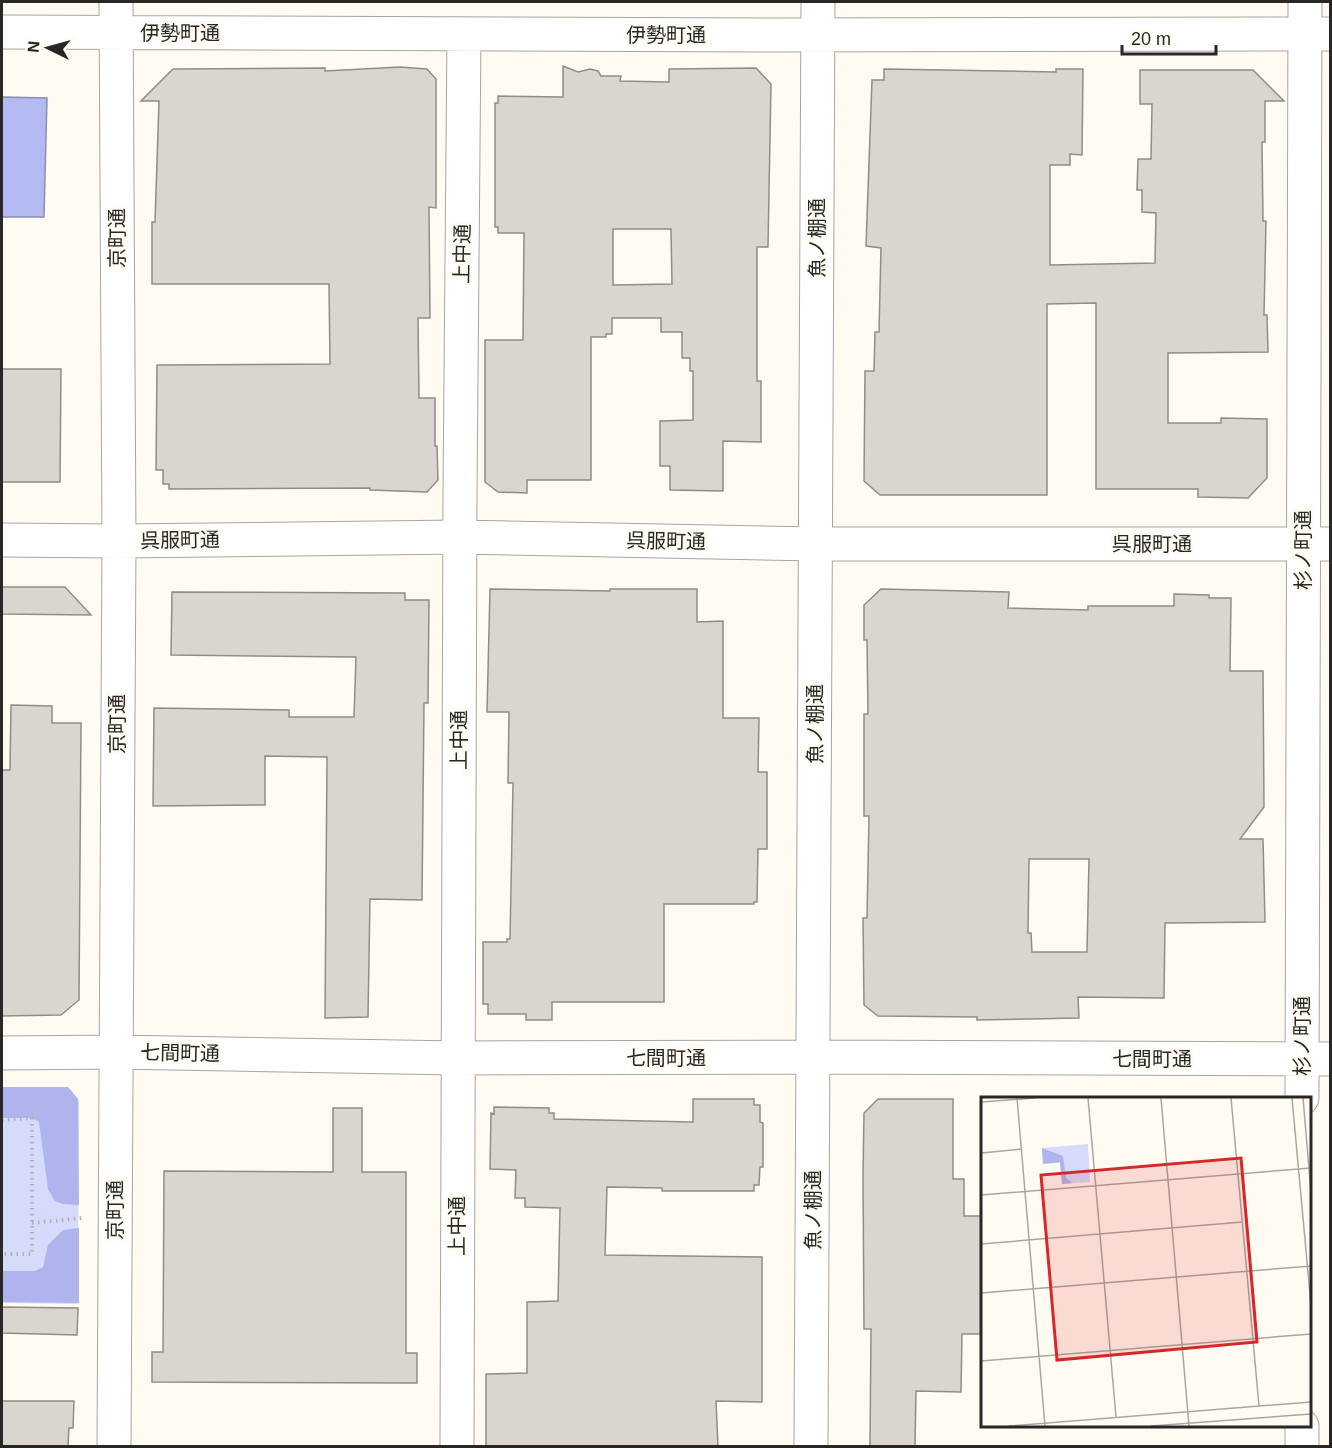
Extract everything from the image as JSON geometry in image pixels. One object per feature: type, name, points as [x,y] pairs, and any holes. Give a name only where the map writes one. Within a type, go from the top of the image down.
[{"type":"street","name":"魚ノ棚通","points":[[812,1446],[818,2]]},
{"type":"street","name":"杉ノ町通","points":[[1302,1097],[1316,1059],[1318,34],[1305,2]]},
{"type":"street","name":"伊勢町通","points":[[2,32],[116,17],[464,34],[1318,34]]},
{"type":"street","name":"京町通","points":[[114,1446],[119,541],[116,17]]},
{"type":"street","name":"上中通","points":[[457,1446],[459,537],[464,34]]},
{"type":"street","name":"呉服町通","points":[[2,540],[459,537],[816,544],[1317,544]]},
{"type":"street","name":"七間町通","points":[[2,1053],[115,1052],[457,1058],[1316,1059]]},
{"type":"street","points":[[1302,1427],[1302,1446]]},
{"type":"path","points":[[2,1120],[32,1118],[32,1254],[2,1254]]},
{"type":"path","points":[[32,1223],[88,1218]]},
{"type":"shaded area","points":[[2,97],[47,98],[44,217],[2,217]]},
{"type":"shaded area","points":[[2,1087],[68,1087],[78,1099],[79,1205],[55,1201],[48,1189],[39,1122],[32,1118],[2,1118]]},
{"type":"shaded area","points":[[2,1088],[69,1088],[79,1101],[78,1304],[2,1303]]},
{"type":"shaded area","points":[[79,1228],[79,1303],[2,1302],[2,1271],[35,1271],[43,1267],[48,1245],[63,1230]]},
{"type":"building","points":[[563,66],[578,72],[590,69],[598,71],[601,76],[621,76],[620,81],[669,82],[669,69],[756,68],[771,84],[768,247],[757,247],[757,381],[761,381],[761,442],[723,441],[723,491],[670,490],[670,466],[660,466],[660,421],[693,420],[693,371],[690,371],[690,358],[682,358],[682,332],[661,332],[661,318],[612,318],[612,334],[606,334],[606,337],[591,337],[591,480],[527,480],[527,493],[498,492],[485,482],[485,340],[523,340],[524,233],[498,233],[498,227],[495,227],[495,103],[498,103],[498,96],[563,97]],"holes":[[[613,229],[671,229],[672,284],[613,285]]]},
{"type":"building","points":[[400,67],[427,69],[436,79],[436,208],[429,207],[430,318],[418,318],[419,398],[435,398],[438,480],[427,492],[370,490],[370,488],[169,489],[169,484],[163,484],[163,470],[156,470],[157,365],[330,364],[329,284],[152,284],[152,222],[155,222],[159,101],[141,101],[173,69],[325,68],[325,71]]},
{"type":"building","points":[[884,69],[1056,72],[1056,69],[1083,69],[1082,155],[1070,154],[1070,165],[1050,165],[1050,265],[1155,263],[1156,213],[1142,212],[1142,190],[1137,190],[1138,159],[1151,159],[1152,104],[1140,104],[1140,70],[1253,70],[1284,101],[1265,101],[1265,142],[1262,142],[1263,221],[1266,221],[1264,315],[1267,315],[1268,352],[1168,353],[1168,423],[1221,423],[1221,418],[1267,419],[1267,478],[1248,498],[1198,497],[1198,489],[1096,489],[1096,303],[1047,304],[1047,495],[880,495],[864,481],[865,371],[874,371],[875,332],[879,332],[881,248],[866,246],[872,80],[884,80]]},
{"type":"building","points":[[2,369],[61,369],[60,482],[2,482]]},
{"type":"building","points":[[2,587],[65,587],[91,615],[2,614]]},
{"type":"building","points":[[490,589],[610,591],[610,589],[697,589],[697,622],[723,621],[723,718],[759,718],[758,772],[767,772],[767,849],[758,849],[757,902],[754,904],[664,904],[664,1002],[552,1002],[552,1020],[526,1020],[526,1014],[488,1014],[488,1004],[483,1004],[483,942],[507,942],[507,939],[510,939],[513,783],[508,783],[509,712],[487,712]]},
{"type":"building","points":[[881,589],[1009,592],[1008,608],[1088,610],[1088,606],[1174,606],[1174,594],[1231,598],[1230,671],[1263,671],[1264,807],[1240,839],[1263,839],[1265,922],[1165,923],[1164,998],[1078,997],[1079,1018],[977,1020],[977,1017],[878,1016],[864,1005],[863,918],[867,918],[869,816],[864,816],[864,714],[868,714],[864,605]],"holes":[[[1029,859],[1089,859],[1087,952],[1032,952],[1031,933],[1028,933]]]},
{"type":"building","points":[[172,592],[405,593],[405,600],[429,600],[428,703],[424,703],[422,900],[370,899],[368,1017],[325,1018],[327,757],[265,756],[265,805],[153,806],[154,708],[289,710],[289,717],[354,717],[356,657],[171,655]]},
{"type":"building","points":[[11,705],[52,706],[52,723],[81,723],[79,1000],[61,1015],[2,1016],[2,770],[10,770]]},
{"type":"building","points":[[693,1099],[754,1099],[754,1105],[760,1105],[760,1122],[763,1123],[763,1167],[760,1167],[759,1185],[754,1185],[754,1191],[662,1191],[662,1188],[607,1187],[605,1255],[762,1257],[762,1402],[716,1401],[718,1446],[486,1446],[486,1374],[527,1373],[527,1302],[558,1301],[560,1208],[525,1207],[525,1198],[515,1198],[516,1170],[490,1169],[491,1113],[494,1114],[494,1107],[549,1108],[549,1113],[554,1113],[554,1119],[693,1122]]},
{"type":"building","points":[[878,1099],[953,1099],[953,1179],[964,1179],[964,1216],[981,1216],[981,1334],[962,1334],[961,1392],[916,1391],[915,1446],[870,1446],[871,1329],[864,1329],[864,1113]]},
{"type":"building","points":[[333,1108],[362,1108],[362,1172],[406,1172],[406,1353],[417,1353],[417,1383],[152,1382],[152,1352],[163,1352],[164,1171],[333,1172]]},
{"type":"building","points":[[2,1307],[78,1308],[77,1335],[2,1333]]},
{"type":"building","points":[[2,1401],[74,1401],[73,1428],[69,1428],[68,1446],[2,1446]]}]
